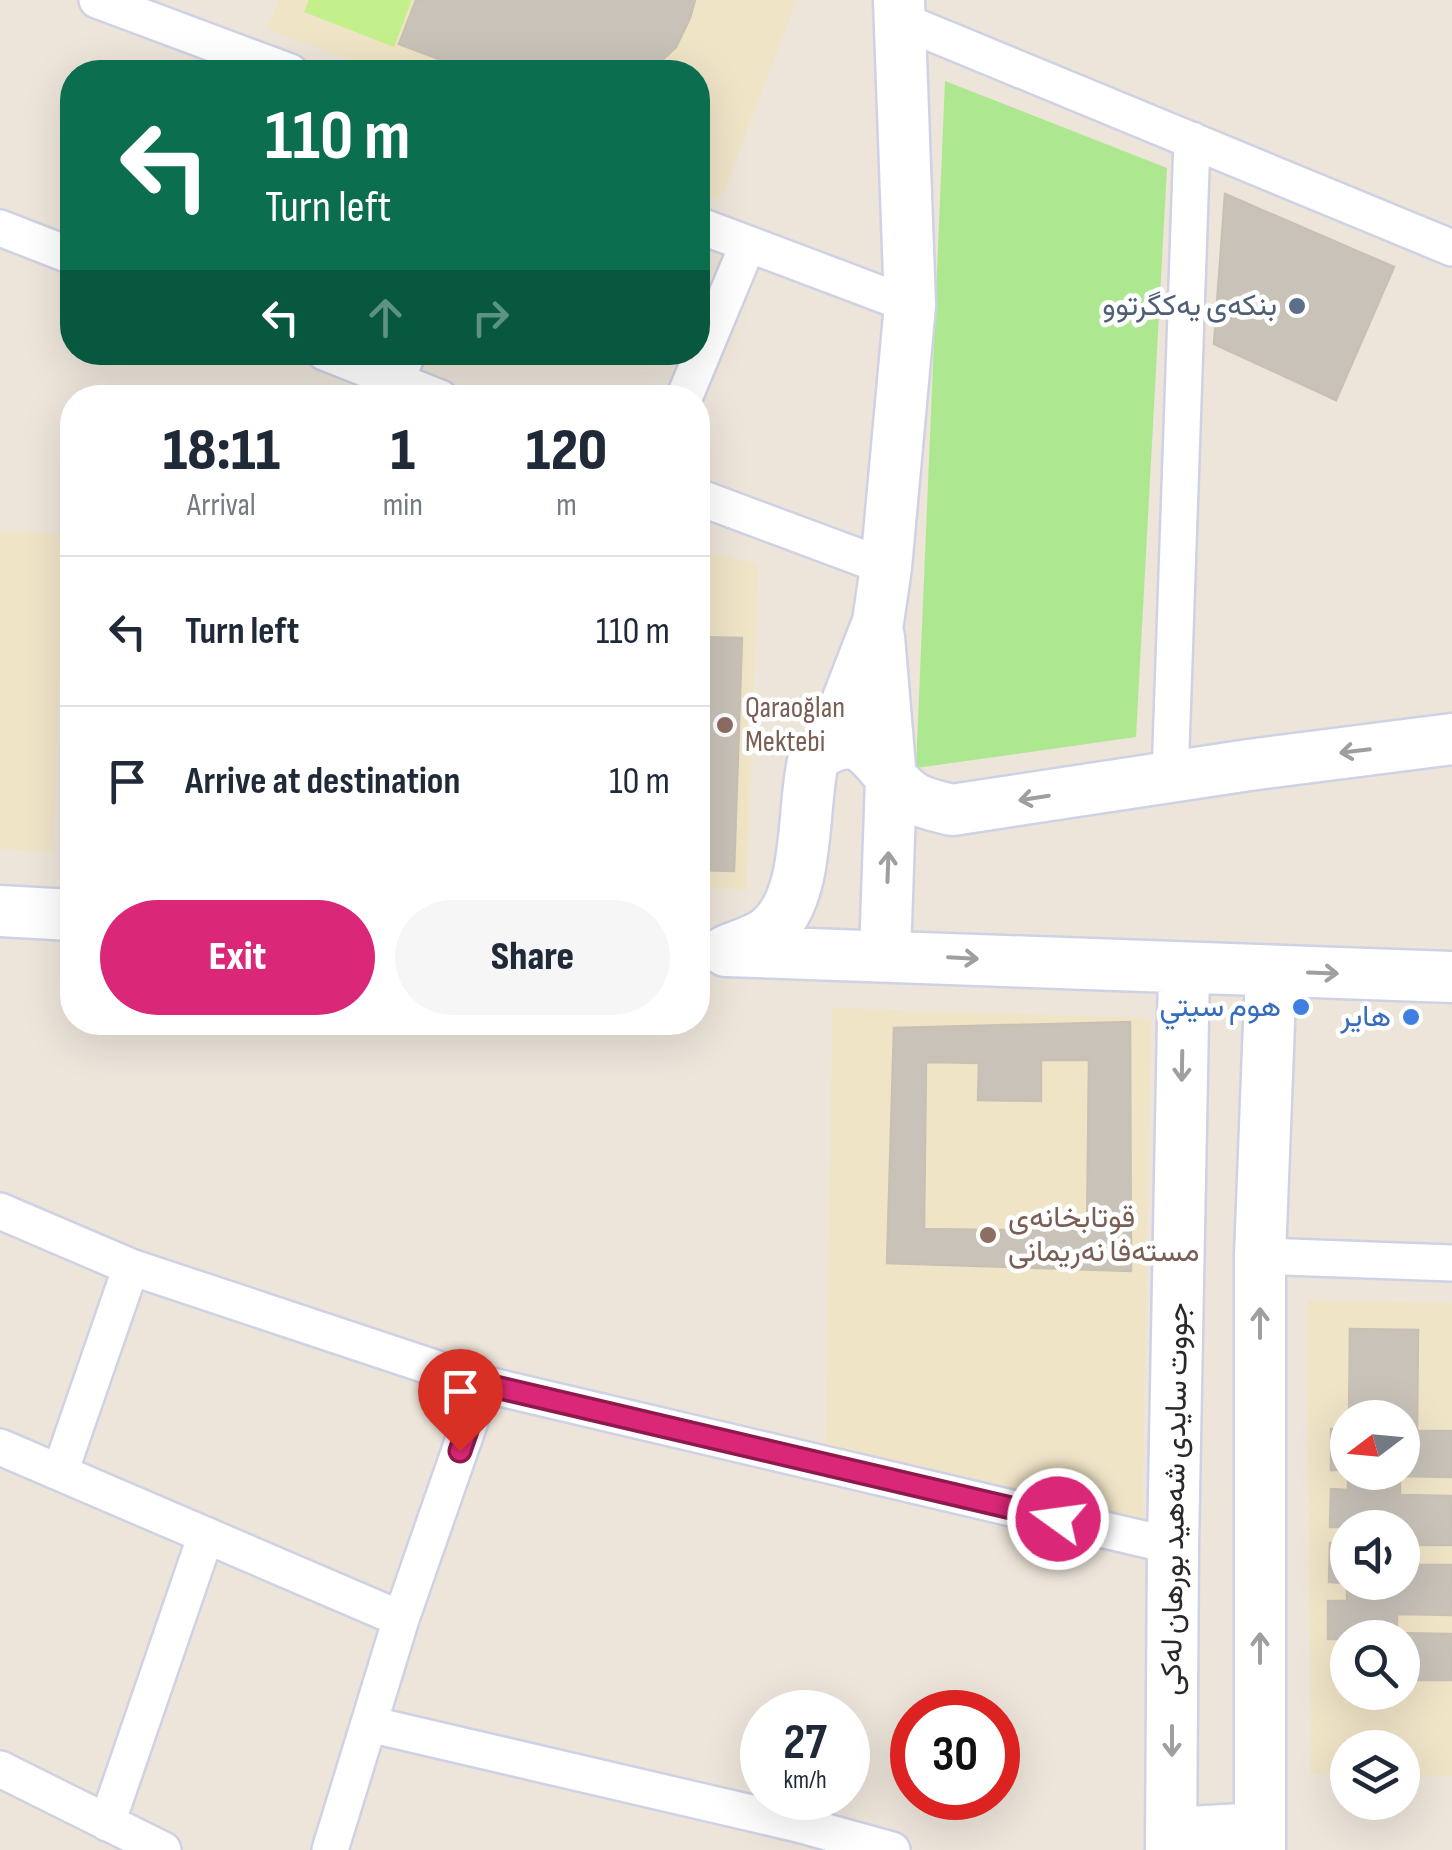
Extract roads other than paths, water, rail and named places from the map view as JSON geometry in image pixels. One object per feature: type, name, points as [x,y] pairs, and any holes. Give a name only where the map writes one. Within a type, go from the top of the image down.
[{"type":"street","points":[[97,0],[229,60]]},
{"type":"street","points":[[830,746],[878,622],[886,567],[910,304],[899,10],[1192,140],[1452,248]]},
{"type":"street","points":[[1170,777],[1192,140]]},
{"type":"street","points":[[0,228],[60,251]]},
{"type":"street","points":[[710,230],[910,304]]},
{"type":"street","points":[[710,335],[748,244]]},
{"type":"street","points":[[402,366],[425,385]]},
{"type":"street","points":[[710,501],[886,567]]},
{"type":"street","points":[[868,954],[891,779],[878,622]]},
{"type":"street","points":[[712,951],[770,931],[789,904],[800,869],[808,780],[814,757],[830,746],[849,741],[870,750],[891,779],[917,800],[952,810],[1452,739]]},
{"type":"street","points":[[800,869],[822,914],[868,954]]},
{"type":"street","points":[[0,911],[60,914]]},
{"type":"street","points":[[712,951],[1452,977]]},
{"type":"street","name":"جووت سایدی شەهید بورهان لەکی","points":[[1171,1841],[1184,968]]},
{"type":"street","points":[[1171,1841],[1260,1839],[1260,1256],[1271,971]]},
{"type":"street","points":[[0,1211],[131,1267],[483,1384],[1173,1546]]},
{"type":"street","points":[[1260,1256],[1452,1263]]},
{"type":"street","points":[[60,1472],[131,1267]]},
{"type":"street","points":[[330,1850],[402,1619],[483,1384]]},
{"type":"street","points":[[0,1448],[402,1619]]},
{"type":"street","points":[[107,1823],[206,1535]]},
{"type":"street","points":[[369,1724],[892,1850]]},
{"type":"street","points":[[0,1769],[164,1850]]},
{"type":"place","name":"بنکەی یەکگرتوو","points":[[1297,306]]},
{"type":"place","name":"Qaraoğlan Mektebi","points":[[725,725]]},
{"type":"place","name":"هوم سيتي","points":[[1301,1007]]},
{"type":"place","name":"هاير","points":[[1411,1017]]},
{"type":"place","name":"قوتابخانەی مستەفا نەریمانی","points":[[988,1235]]}]
